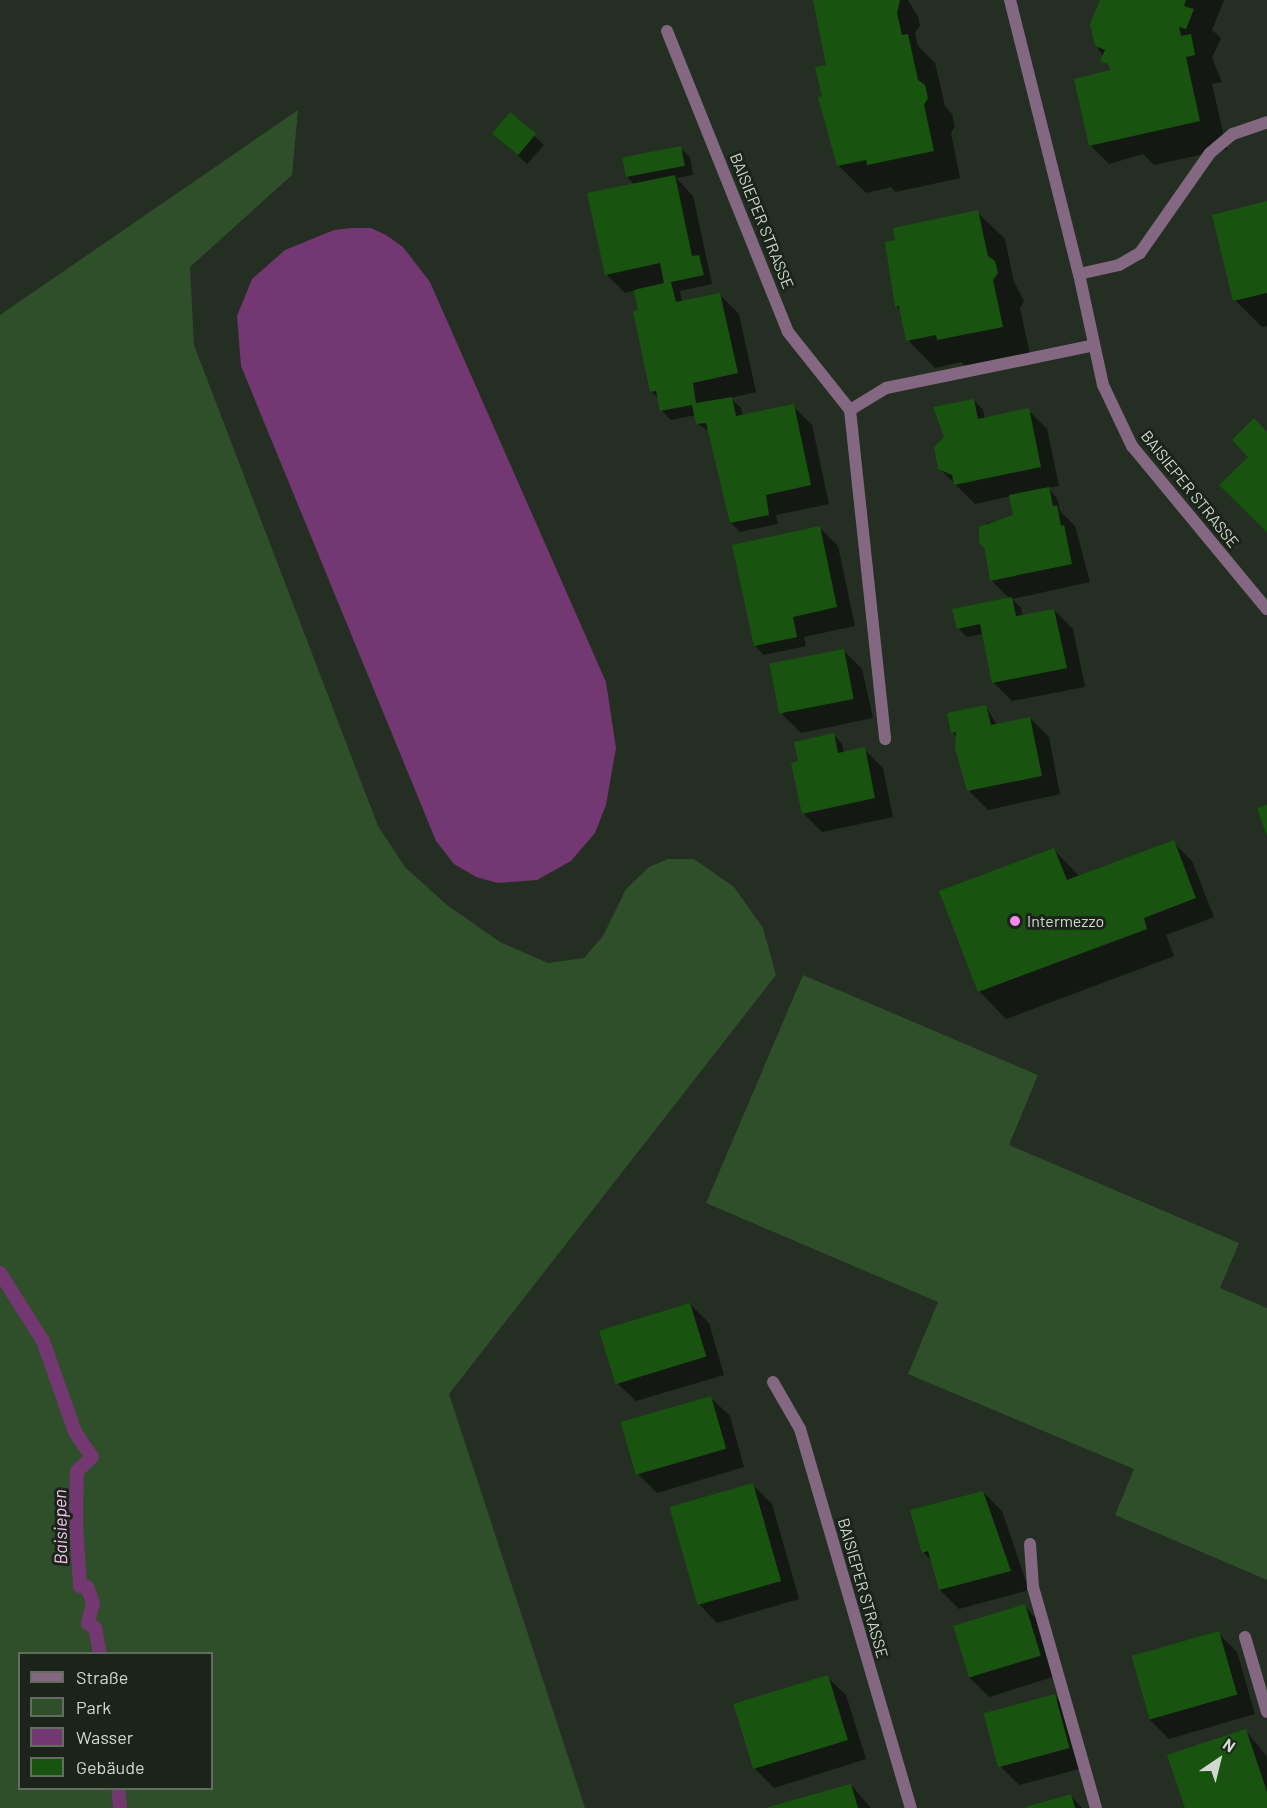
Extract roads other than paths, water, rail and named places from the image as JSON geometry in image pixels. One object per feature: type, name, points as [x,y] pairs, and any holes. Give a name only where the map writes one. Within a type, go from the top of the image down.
[{"type":"street","name":"BAISIEPER STRASSE","points":[[1010,0],[1079,274],[1091,346],[1103,385],[1132,446],[1267,609]]},
{"type":"street","name":"BAISIEPER STRASSE","points":[[667,31],[788,332],[850,410]]},
{"type":"street","points":[[1079,274],[1119,265],[1140,253],[1210,153],[1233,134],[1267,122]]},
{"type":"street","points":[[885,739],[850,410],[886,388],[1091,346]]},
{"type":"street","name":"BAISIEPER STRASSE","points":[[774,1382],[800,1429],[910,1808]]},
{"type":"street","points":[[1030,1544],[1033,1587],[1096,1808]]},
{"type":"street","points":[[1245,1637],[1267,1712]]},
{"type":"water","points":[[371,228],[386,235],[403,247],[430,282],[606,682],[616,748],[606,805],[595,833],[571,861],[537,880],[498,883],[476,877],[454,864],[436,841],[241,366],[237,316],[252,279],[285,250],[334,230]]},
{"type":"waterway","name":"Baisiepen","points":[[0,1273],[43,1341],[75,1432],[92,1457],[77,1471],[76,1521],[80,1586],[87,1587],[93,1603],[88,1623],[95,1628],[100,1652]]},
{"type":"waterway","name":"Baisiepen","points":[[118,1790],[120,1808]]},
{"type":"place","name":"Intermezzo","points":[[1015,921]]}]
